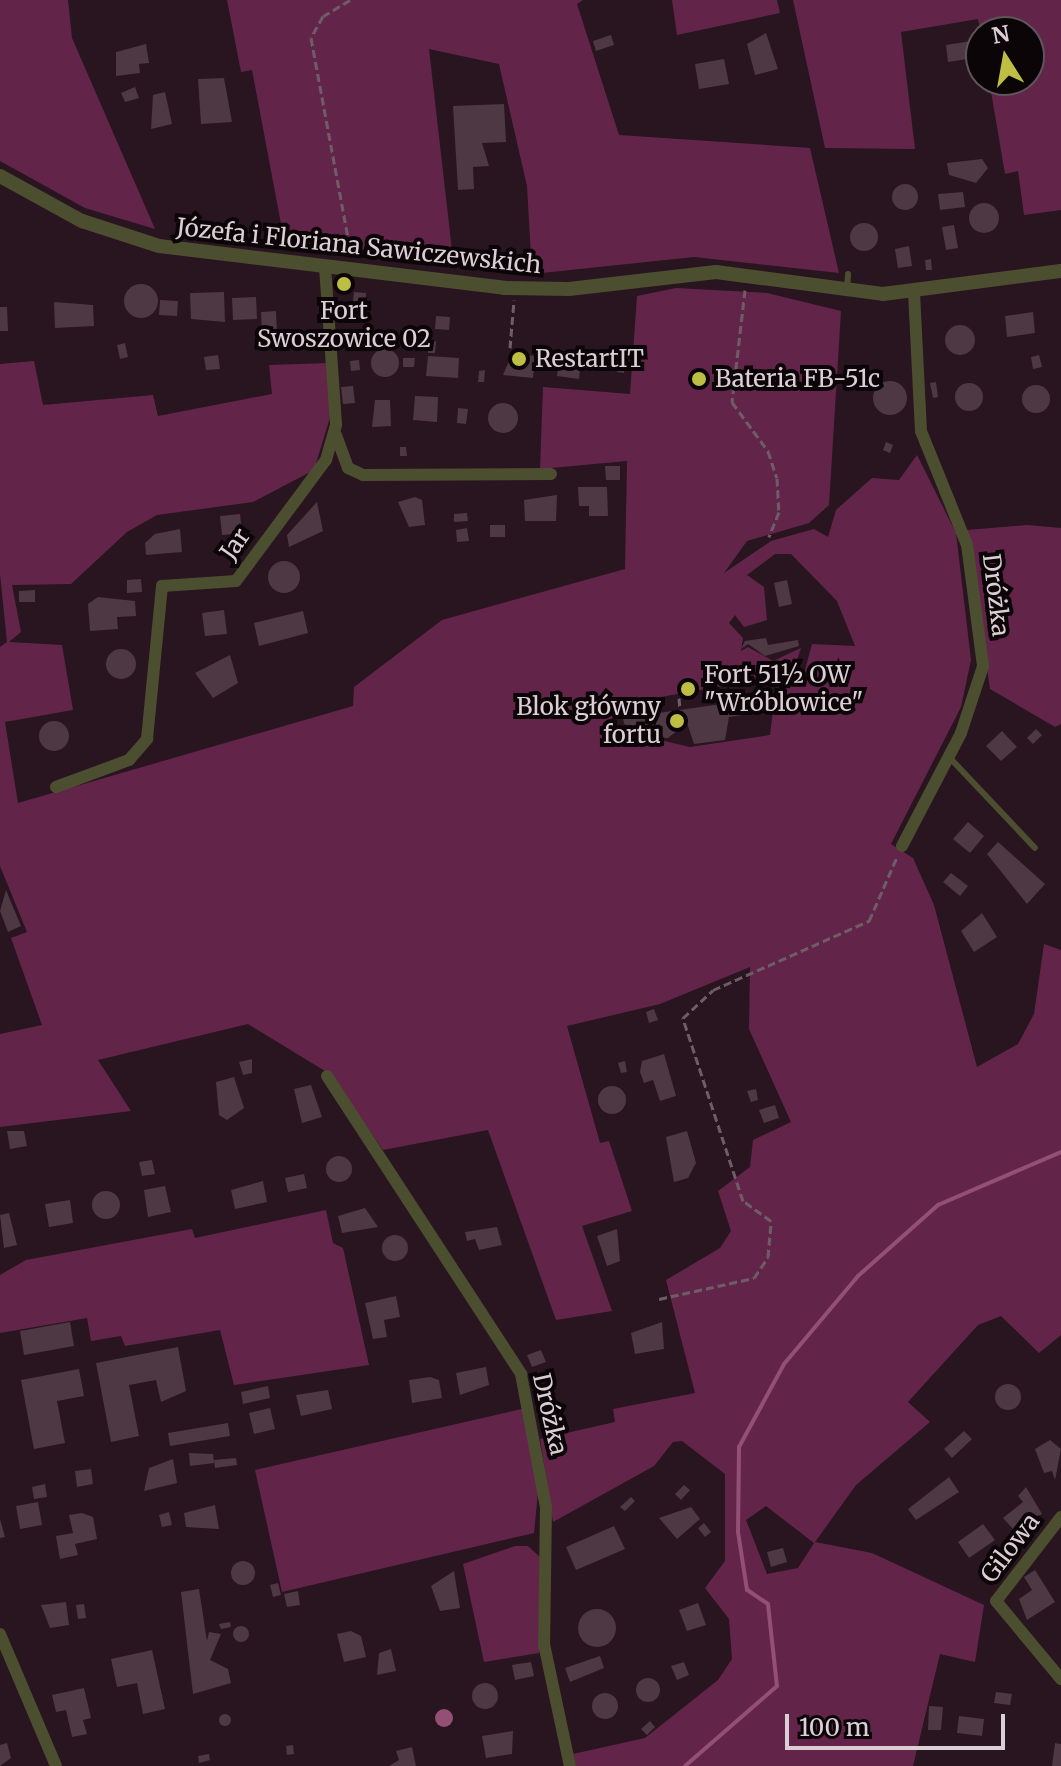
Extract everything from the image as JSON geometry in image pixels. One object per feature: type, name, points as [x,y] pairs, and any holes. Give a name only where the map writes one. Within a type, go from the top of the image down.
[{"type":"street","name":"Józefa i Floriana Sawiczewskich","points":[[0,176],[82,221],[145,243],[325,268],[533,290],[716,272],[846,292],[914,293],[1061,271]]},
{"type":"street","name":"Jar","points":[[56,787],[139,751],[147,739],[162,586],[236,581],[326,460],[336,424],[325,268]]},
{"type":"street","name":"Dróżka","points":[[902,846],[949,757],[983,666],[967,545],[921,431],[914,293]]},
{"type":"street","points":[[336,424],[337,449],[348,468],[363,475],[551,474]]},
{"type":"street","name":"Dróżka","points":[[327,1076],[521,1374],[546,1507],[544,1644],[570,1766]]},
{"type":"street","name":"Gilowa","points":[[1061,1517],[996,1601],[1061,1679]]},
{"type":"street","points":[[0,1634],[56,1766]]},
{"type":"lane","points":[[846,292],[848,274]]},
{"type":"lane","points":[[949,757],[1035,848]]},
{"type":"path","points":[[350,0],[323,16],[311,38],[352,258]]},
{"type":"path","points":[[748,276],[732,402],[768,451],[777,478],[779,512],[769,537]]},
{"type":"path","points":[[510,348],[514,300]]},
{"type":"path","points":[[679,698],[680,710]]},
{"type":"path","points":[[659,1299],[754,1278],[768,1257],[771,1221],[743,1201],[683,1018],[713,990],[869,921],[902,846]]},
{"type":"shaded area","points":[[0,0],[68,0],[72,38],[155,229],[85,208],[0,161]]},
{"type":"shaded area","points":[[227,0],[583,0],[577,4],[619,135],[810,148],[839,273],[694,257],[532,274],[527,186],[499,64],[429,49],[453,259],[285,245],[252,70],[241,72]]},
{"type":"shaded area","points":[[672,0],[777,0],[780,13],[677,35]]},
{"type":"shaded area","points":[[793,0],[1061,0],[1061,210],[1024,215],[1018,171],[1005,174],[992,96],[1045,96],[1045,16],[965,16],[965,21],[901,32],[915,149],[825,148]]},
{"type":"shaded area","points":[[676,288],[767,293],[841,311],[829,505],[809,523],[747,541],[724,573],[771,541],[814,529],[828,537],[836,510],[872,478],[899,480],[917,455],[956,533],[971,660],[961,707],[891,844],[913,858],[934,905],[977,1067],[1018,1044],[1034,1014],[1044,944],[1061,950],[1061,1335],[1039,1353],[1001,1316],[978,1325],[908,1402],[930,1422],[856,1485],[815,1542],[872,1553],[984,1605],[975,1662],[940,1654],[913,1766],[576,1766],[573,1754],[645,1738],[718,1680],[732,1659],[729,1619],[705,1588],[725,1561],[725,1474],[682,1441],[673,1442],[654,1466],[553,1522],[540,1439],[615,1422],[613,1409],[695,1393],[666,1280],[720,1248],[731,1231],[718,1191],[750,1167],[753,1140],[791,1122],[749,1029],[750,967],[660,1004],[567,1026],[600,1143],[609,1141],[632,1211],[582,1226],[612,1311],[556,1320],[488,1130],[383,1150],[330,1074],[248,1024],[98,1060],[131,1111],[0,1127],[0,1034],[42,1025],[11,938],[27,932],[0,866],[0,647],[7,642],[0,574],[0,364],[34,361],[43,405],[153,395],[158,416],[272,394],[269,365],[329,363],[332,411],[314,470],[253,502],[157,515],[127,532],[71,584],[12,585],[21,632],[9,642],[62,645],[73,710],[5,722],[18,803],[353,706],[354,687],[442,620],[625,569],[627,461],[540,469],[543,387],[630,394],[637,296]],"holes":[[[775,554],[791,554],[837,601],[855,646],[812,644],[805,670],[776,687],[770,735],[690,747],[614,729],[611,719],[625,714],[622,704],[783,675],[796,663],[801,648],[773,661],[748,647],[741,651],[743,638],[729,623],[735,615],[744,627],[767,620],[764,587],[747,575]],[[766,1506],[814,1543],[798,1568],[767,1574],[746,1520]]]},
{"type":"shaded area","points":[[1027,525],[1061,528],[1061,724],[1055,727],[990,689],[967,530]]},
{"type":"shaded area","points":[[326,1210],[333,1243],[343,1248],[369,1365],[234,1385],[220,1330],[125,1346],[121,1336],[91,1341],[87,1318],[0,1333],[0,1275],[26,1260],[192,1229],[195,1238]]},
{"type":"shaded area","points":[[526,1408],[538,1493],[534,1533],[282,1592],[255,1470]]},
{"type":"shaded area","points":[[515,1546],[528,1546],[540,1557],[539,1653],[484,1662],[463,1564]]},
{"type":"shaded area","points":[[440,1709],[448,1709],[453,1718],[451,1725],[440,1727],[435,1722],[435,1714]]},
{"type":"building","points":[[766,33],[778,69],[755,75],[747,44]]},
{"type":"building","points":[[611,35],[614,45],[596,51],[593,41]]},
{"type":"building","points":[[965,42],[965,59],[948,62],[946,45]]},
{"type":"building","points":[[146,44],[149,63],[139,64],[140,73],[116,76],[116,52]]},
{"type":"building","points":[[724,59],[729,84],[699,89],[695,64]]},
{"type":"building","points":[[224,78],[232,122],[201,124],[198,79]]},
{"type":"building","points":[[135,87],[139,98],[125,102],[121,93]]},
{"type":"building","points":[[165,92],[172,124],[151,129],[153,95]]},
{"type":"building","points":[[504,104],[506,142],[482,143],[489,166],[473,167],[474,189],[458,190],[453,106]]},
{"type":"building","points":[[982,159],[988,168],[976,183],[949,175],[947,163]]},
{"type":"building","points":[[905,184],[914,188],[918,197],[914,206],[905,210],[896,206],[892,197],[896,188]]},
{"type":"building","points":[[963,192],[965,207],[940,210],[938,194]]},
{"type":"building","points":[[984,203],[995,207],[999,218],[995,229],[984,233],[973,229],[969,218],[973,207]]},
{"type":"building","points":[[864,223],[874,227],[878,237],[874,247],[864,251],[854,247],[850,237],[854,227]]},
{"type":"building","points":[[954,225],[958,248],[946,250],[942,227]]},
{"type":"building","points":[[909,246],[912,266],[898,268],[895,249]]},
{"type":"building","points":[[931,259],[932,270],[926,270],[925,260]]},
{"type":"building","points":[[141,284],[153,289],[158,301],[153,313],[141,318],[129,313],[124,301],[129,289]]},
{"type":"building","points":[[224,292],[225,322],[191,319],[190,293]]},
{"type":"building","points":[[354,292],[366,293],[365,312],[352,311]]},
{"type":"building","points":[[256,297],[257,319],[233,320],[232,298]]},
{"type":"building","points":[[160,300],[178,301],[177,316],[159,315]]},
{"type":"building","points":[[54,302],[93,305],[94,326],[55,328]]},
{"type":"building","points":[[0,307],[7,307],[8,331],[0,331]]},
{"type":"building","points":[[276,311],[277,335],[262,336],[261,312]]},
{"type":"building","points":[[1033,312],[1035,333],[1007,337],[1005,316]]},
{"type":"building","points":[[436,316],[450,317],[449,330],[435,329]]},
{"type":"building","points":[[960,325],[971,329],[975,340],[971,351],[960,355],[949,351],[945,340],[949,329]]},
{"type":"building","points":[[429,341],[436,341],[435,353],[428,353]]},
{"type":"building","points":[[125,343],[128,357],[120,359],[117,345]]},
{"type":"building","points":[[385,349],[395,353],[399,363],[395,373],[385,377],[375,373],[371,363],[375,353]]},
{"type":"building","points":[[560,349],[581,357],[579,379],[557,376]]},
{"type":"building","points":[[618,350],[627,351],[624,373],[617,372]]},
{"type":"building","points":[[512,354],[535,356],[533,378],[503,375]]},
{"type":"building","points":[[218,355],[220,369],[206,370],[204,357]]},
{"type":"building","points":[[1039,355],[1042,367],[1033,369],[1031,357]]},
{"type":"building","points":[[428,356],[459,358],[458,378],[426,376]]},
{"type":"building","points":[[403,358],[415,358],[414,367],[403,367]]},
{"type":"building","points":[[359,360],[360,370],[351,371],[350,361]]},
{"type":"building","points":[[485,370],[484,382],[478,382],[479,371]]},
{"type":"building","points":[[890,381],[902,386],[907,398],[902,410],[890,415],[878,410],[873,398],[878,386]]},
{"type":"building","points":[[936,382],[938,397],[933,398],[930,383]]},
{"type":"building","points":[[969,383],[979,387],[983,397],[979,407],[969,411],[959,407],[955,397],[959,387]]},
{"type":"building","points":[[1036,385],[1046,389],[1050,399],[1046,409],[1036,413],[1026,409],[1022,399],[1026,389]]},
{"type":"building","points":[[353,386],[355,403],[343,404],[341,387]]},
{"type":"building","points":[[415,396],[438,397],[437,422],[413,420]]},
{"type":"building","points":[[375,400],[390,400],[391,426],[372,427]]},
{"type":"building","points":[[503,403],[514,407],[518,418],[514,429],[503,433],[492,429],[488,418],[492,407]]},
{"type":"building","points":[[458,408],[468,409],[466,424],[457,423]]},
{"type":"building","points":[[886,442],[893,445],[890,453],[883,450]]},
{"type":"building","points":[[400,447],[406,447],[407,456],[400,456]]},
{"type":"building","points":[[605,466],[620,466],[620,480],[606,480]]},
{"type":"building","points":[[578,487],[607,487],[608,516],[589,516],[589,506],[579,506]]},
{"type":"building","points":[[557,495],[556,521],[525,521],[524,500]]},
{"type":"building","points":[[415,497],[422,500],[425,525],[409,527],[398,502]]},
{"type":"building","points":[[317,502],[323,531],[289,547],[287,535]]},
{"type":"building","points":[[467,513],[468,521],[454,522],[454,514]]},
{"type":"building","points":[[240,514],[242,533],[222,535],[220,516]]},
{"type":"building","points":[[490,525],[505,525],[505,537],[490,537]]},
{"type":"building","points":[[467,528],[469,541],[457,542],[456,530]]},
{"type":"building","points":[[180,529],[182,552],[146,555],[145,543],[155,534]]},
{"type":"building","points":[[284,561],[295,566],[300,577],[295,588],[284,593],[273,588],[268,577],[273,566]]},
{"type":"building","points":[[141,579],[142,592],[127,593],[127,580]]},
{"type":"building","points":[[787,580],[792,604],[779,607],[774,583]]},
{"type":"building","points":[[35,590],[35,602],[19,602],[19,591]]},
{"type":"building","points":[[98,597],[135,601],[136,616],[117,617],[118,629],[90,631],[88,604]]},
{"type":"building","points":[[224,610],[227,634],[205,636],[202,613]]},
{"type":"building","points":[[303,611],[308,633],[259,646],[254,623]]},
{"type":"building","points":[[766,638],[768,645],[798,640],[799,646],[765,656],[748,644],[741,649],[745,641]]},
{"type":"building","points":[[121,649],[132,653],[136,664],[132,675],[121,679],[110,675],[106,664],[110,653]]},
{"type":"building","points":[[230,655],[238,683],[213,698],[195,673]]},
{"type":"building","name":"Blok główny fortu","points":[[764,698],[771,711],[729,717],[725,740],[694,744],[687,723],[668,738],[659,738],[659,728],[644,732],[624,724],[623,718]]},
{"type":"building","points":[[569,704],[570,713],[550,717],[548,708]]},
{"type":"building","points":[[54,721],[60,722],[68,730],[68,742],[60,750],[54,751],[48,750],[40,742],[39,736],[40,730],[48,722]]},
{"type":"building","points":[[1036,729],[1042,735],[1033,744],[1027,738]]},
{"type":"building","points":[[1002,731],[1017,747],[1001,761],[986,746]]},
{"type":"building","points":[[968,822],[984,836],[970,853],[953,839]]},
{"type":"building","points":[[998,842],[1045,884],[1027,904],[987,854]]},
{"type":"building","points":[[951,873],[968,886],[960,896],[943,882]]},
{"type":"building","points":[[6,890],[21,926],[8,932],[0,911]]},
{"type":"building","points":[[982,913],[997,937],[974,952],[961,931]]},
{"type":"building","points":[[654,1009],[658,1020],[649,1023],[646,1012]]},
{"type":"building","points":[[664,1054],[676,1096],[660,1101],[653,1080],[644,1083],[640,1072],[642,1061]]},
{"type":"building","points":[[252,1059],[252,1073],[243,1075],[239,1062]]},
{"type":"building","points":[[625,1061],[627,1072],[621,1073],[618,1063]]},
{"type":"building","points":[[234,1077],[244,1108],[227,1120],[219,1115],[216,1082]]},
{"type":"building","points":[[311,1085],[322,1117],[302,1123],[294,1089]]},
{"type":"building","points":[[612,1086],[622,1090],[626,1100],[622,1110],[612,1114],[602,1110],[598,1100],[602,1090]]},
{"type":"building","points":[[756,1089],[758,1100],[751,1102],[747,1091]]},
{"type":"building","points":[[775,1105],[779,1118],[764,1123],[759,1110]]},
{"type":"building","points":[[7,1131],[24,1131],[27,1146],[10,1149]]},
{"type":"building","points":[[687,1131],[696,1163],[688,1178],[674,1182],[666,1137]]},
{"type":"building","points":[[339,1156],[348,1160],[352,1169],[348,1178],[339,1182],[330,1178],[326,1169],[330,1160]]},
{"type":"building","points":[[152,1160],[155,1174],[142,1176],[139,1162]]},
{"type":"building","points":[[304,1174],[307,1188],[288,1192],[285,1178]]},
{"type":"building","points":[[263,1181],[267,1202],[235,1209],[231,1190]]},
{"type":"building","points":[[165,1186],[171,1212],[148,1217],[144,1190]]},
{"type":"building","points":[[106,1191],[116,1195],[120,1205],[116,1215],[106,1219],[96,1215],[92,1205],[96,1195]]},
{"type":"building","points":[[70,1200],[73,1223],[49,1227],[45,1204]]},
{"type":"building","points":[[365,1208],[378,1227],[342,1233],[338,1216]]},
{"type":"building","points":[[9,1213],[17,1245],[4,1248],[0,1215]]},
{"type":"building","points":[[497,1227],[502,1245],[479,1250],[475,1239],[467,1241],[465,1232]]},
{"type":"building","points":[[617,1229],[620,1261],[607,1266],[597,1236]]},
{"type":"building","points":[[395,1235],[404,1239],[408,1248],[404,1257],[395,1261],[386,1257],[382,1248],[386,1239]]},
{"type":"building","points":[[396,1296],[400,1317],[384,1320],[387,1337],[373,1339],[365,1303]]},
{"type":"building","points":[[70,1322],[74,1346],[24,1355],[20,1331]]},
{"type":"building","points":[[662,1322],[664,1349],[635,1354],[631,1333]]},
{"type":"building","points":[[178,1347],[186,1391],[161,1402],[156,1380],[129,1385],[139,1436],[111,1442],[96,1363]]},
{"type":"building","points":[[541,1350],[546,1362],[532,1367],[527,1355]]},
{"type":"building","points":[[486,1367],[489,1385],[460,1395],[456,1373]]},
{"type":"building","points":[[79,1369],[84,1396],[57,1401],[65,1443],[34,1449],[21,1380]]},
{"type":"building","points":[[430,1377],[439,1380],[442,1398],[412,1403],[409,1380]]},
{"type":"building","points":[[1008,1384],[1017,1388],[1021,1397],[1017,1406],[1008,1410],[999,1406],[995,1397],[999,1388]]},
{"type":"building","points":[[268,1386],[270,1398],[243,1404],[241,1392]]},
{"type":"building","points":[[328,1390],[332,1409],[301,1416],[296,1395]]},
{"type":"building","points":[[270,1408],[275,1429],[254,1434],[249,1413]]},
{"type":"building","points":[[228,1423],[230,1436],[170,1446],[168,1433]]},
{"type":"building","points":[[964,1431],[972,1439],[952,1458],[944,1449]]},
{"type":"building","points":[[1050,1440],[1061,1449],[1055,1480],[1052,1471],[1044,1473],[1035,1449]]},
{"type":"building","points":[[189,1453],[213,1454],[214,1463],[190,1466]]},
{"type":"building","points":[[236,1458],[237,1465],[215,1468],[214,1460]]},
{"type":"building","points":[[173,1459],[177,1483],[144,1491],[149,1468]]},
{"type":"building","points":[[91,1469],[93,1484],[77,1487],[75,1471]]},
{"type":"building","points":[[949,1477],[959,1492],[916,1520],[908,1509]]},
{"type":"building","points":[[45,1484],[47,1497],[34,1499],[32,1487]]},
{"type":"building","points":[[684,1485],[690,1490],[681,1500],[675,1494]]},
{"type":"building","points":[[1026,1487],[1042,1514],[1013,1529],[1003,1518],[1023,1502],[1018,1496]]},
{"type":"building","points":[[631,1497],[635,1501],[625,1511],[620,1507]]},
{"type":"building","points":[[38,1502],[42,1525],[20,1529],[16,1506]]},
{"type":"building","points":[[215,1505],[219,1529],[186,1527],[184,1513]]},
{"type":"building","points":[[691,1507],[700,1519],[677,1539],[659,1518]]},
{"type":"building","points":[[169,1512],[172,1525],[162,1527],[159,1515]]},
{"type":"building","points":[[82,1513],[93,1517],[97,1539],[75,1544],[78,1555],[60,1559],[56,1536],[73,1533],[69,1515]]},
{"type":"building","points":[[0,1519],[5,1537],[0,1538]]},
{"type":"building","points":[[704,1523],[711,1532],[705,1537],[698,1528]]},
{"type":"building","points":[[983,1524],[995,1540],[969,1558],[958,1542]]},
{"type":"building","points":[[614,1526],[625,1549],[576,1570],[566,1547]]},
{"type":"building","points":[[783,1548],[787,1562],[771,1567],[767,1552]]},
{"type":"building","points":[[243,1561],[252,1564],[255,1573],[252,1582],[243,1585],[234,1582],[231,1573],[234,1564]]},
{"type":"building","points":[[1035,1570],[1055,1602],[1027,1620],[1019,1599],[1032,1590],[1024,1577]]},
{"type":"building","points":[[454,1571],[460,1608],[440,1611],[431,1586]]},
{"type":"building","points":[[278,1583],[281,1595],[273,1597],[270,1585]]},
{"type":"building","points":[[199,1589],[207,1641],[209,1632],[221,1634],[210,1660],[228,1669],[231,1683],[193,1694],[181,1592]]},
{"type":"building","points":[[298,1591],[300,1605],[287,1607],[284,1594]]},
{"type":"building","points":[[66,1602],[69,1625],[50,1628],[41,1605]]},
{"type":"building","points":[[698,1603],[706,1625],[687,1631],[679,1610]]},
{"type":"building","points":[[84,1604],[86,1618],[78,1619],[76,1605]]},
{"type":"building","points":[[597,1609],[611,1614],[616,1628],[611,1642],[597,1647],[583,1642],[578,1628],[583,1614]]},
{"type":"building","points":[[230,1622],[231,1627],[221,1629],[219,1624]]},
{"type":"building","points":[[238,1626],[244,1626],[249,1634],[247,1640],[238,1642],[233,1637],[233,1631]]},
{"type":"building","points":[[351,1631],[361,1636],[366,1657],[344,1662],[337,1634]]},
{"type":"building","points":[[391,1649],[396,1671],[377,1675],[379,1653]]},
{"type":"building","points":[[152,1650],[165,1709],[143,1714],[137,1683],[117,1687],[111,1659]]},
{"type":"building","points":[[600,1656],[604,1668],[570,1682],[565,1668]]},
{"type":"building","points":[[531,1662],[534,1676],[515,1680],[512,1665]]},
{"type":"building","points":[[684,1662],[689,1675],[677,1680],[671,1666]]},
{"type":"building","points":[[648,1678],[656,1682],[660,1690],[656,1698],[648,1702],[640,1698],[636,1690],[640,1682]]},
{"type":"building","points":[[485,1683],[494,1687],[498,1696],[494,1705],[485,1709],[476,1705],[472,1696],[476,1687]]},
{"type":"building","points":[[84,1688],[91,1718],[83,1720],[87,1734],[72,1737],[66,1710],[56,1712],[52,1695]]},
{"type":"building","points":[[996,1692],[1012,1694],[1010,1705],[994,1703]]},
{"type":"building","points":[[605,1693],[614,1697],[618,1706],[614,1715],[605,1719],[596,1715],[592,1706],[596,1697]]},
{"type":"building","points":[[929,1706],[943,1707],[941,1730],[928,1730]]},
{"type":"building","points":[[225,1714],[231,1720],[225,1726],[219,1720]]},
{"type":"building","points":[[959,1716],[984,1719],[982,1736],[957,1733]]},
{"type":"building","points":[[650,1721],[655,1727],[647,1735],[641,1729]]},
{"type":"building","points":[[513,1731],[512,1754],[486,1758],[482,1736]]},
{"type":"building","points":[[7,1743],[11,1758],[0,1766],[0,1745]]},
{"type":"building","points":[[1055,1743],[1061,1744],[1061,1766],[1052,1766]]},
{"type":"building","points":[[293,1745],[294,1754],[287,1755],[286,1746]]},
{"type":"building","points":[[412,1747],[416,1766],[389,1766],[399,1760],[396,1751]]},
{"type":"building","points":[[209,1754],[210,1760],[199,1763],[198,1756]]},
{"type":"waterway","points":[[685,1766],[777,1686],[768,1604],[747,1590],[738,1532],[739,1447],[784,1364],[858,1276],[938,1205],[1061,1152]]},
{"type":"place","name":"Fort Swoszowice 02","points":[[344,284]]},
{"type":"place","name":"RestartIT","points":[[519,359]]},
{"type":"place","name":"Bateria FB-51c","points":[[699,379]]},
{"type":"place","name":"Fort 51½ OW \"Wróblowice\"","points":[[688,689]]},
{"type":"place","name":"Blok główny fortu","points":[[677,721]]}]
